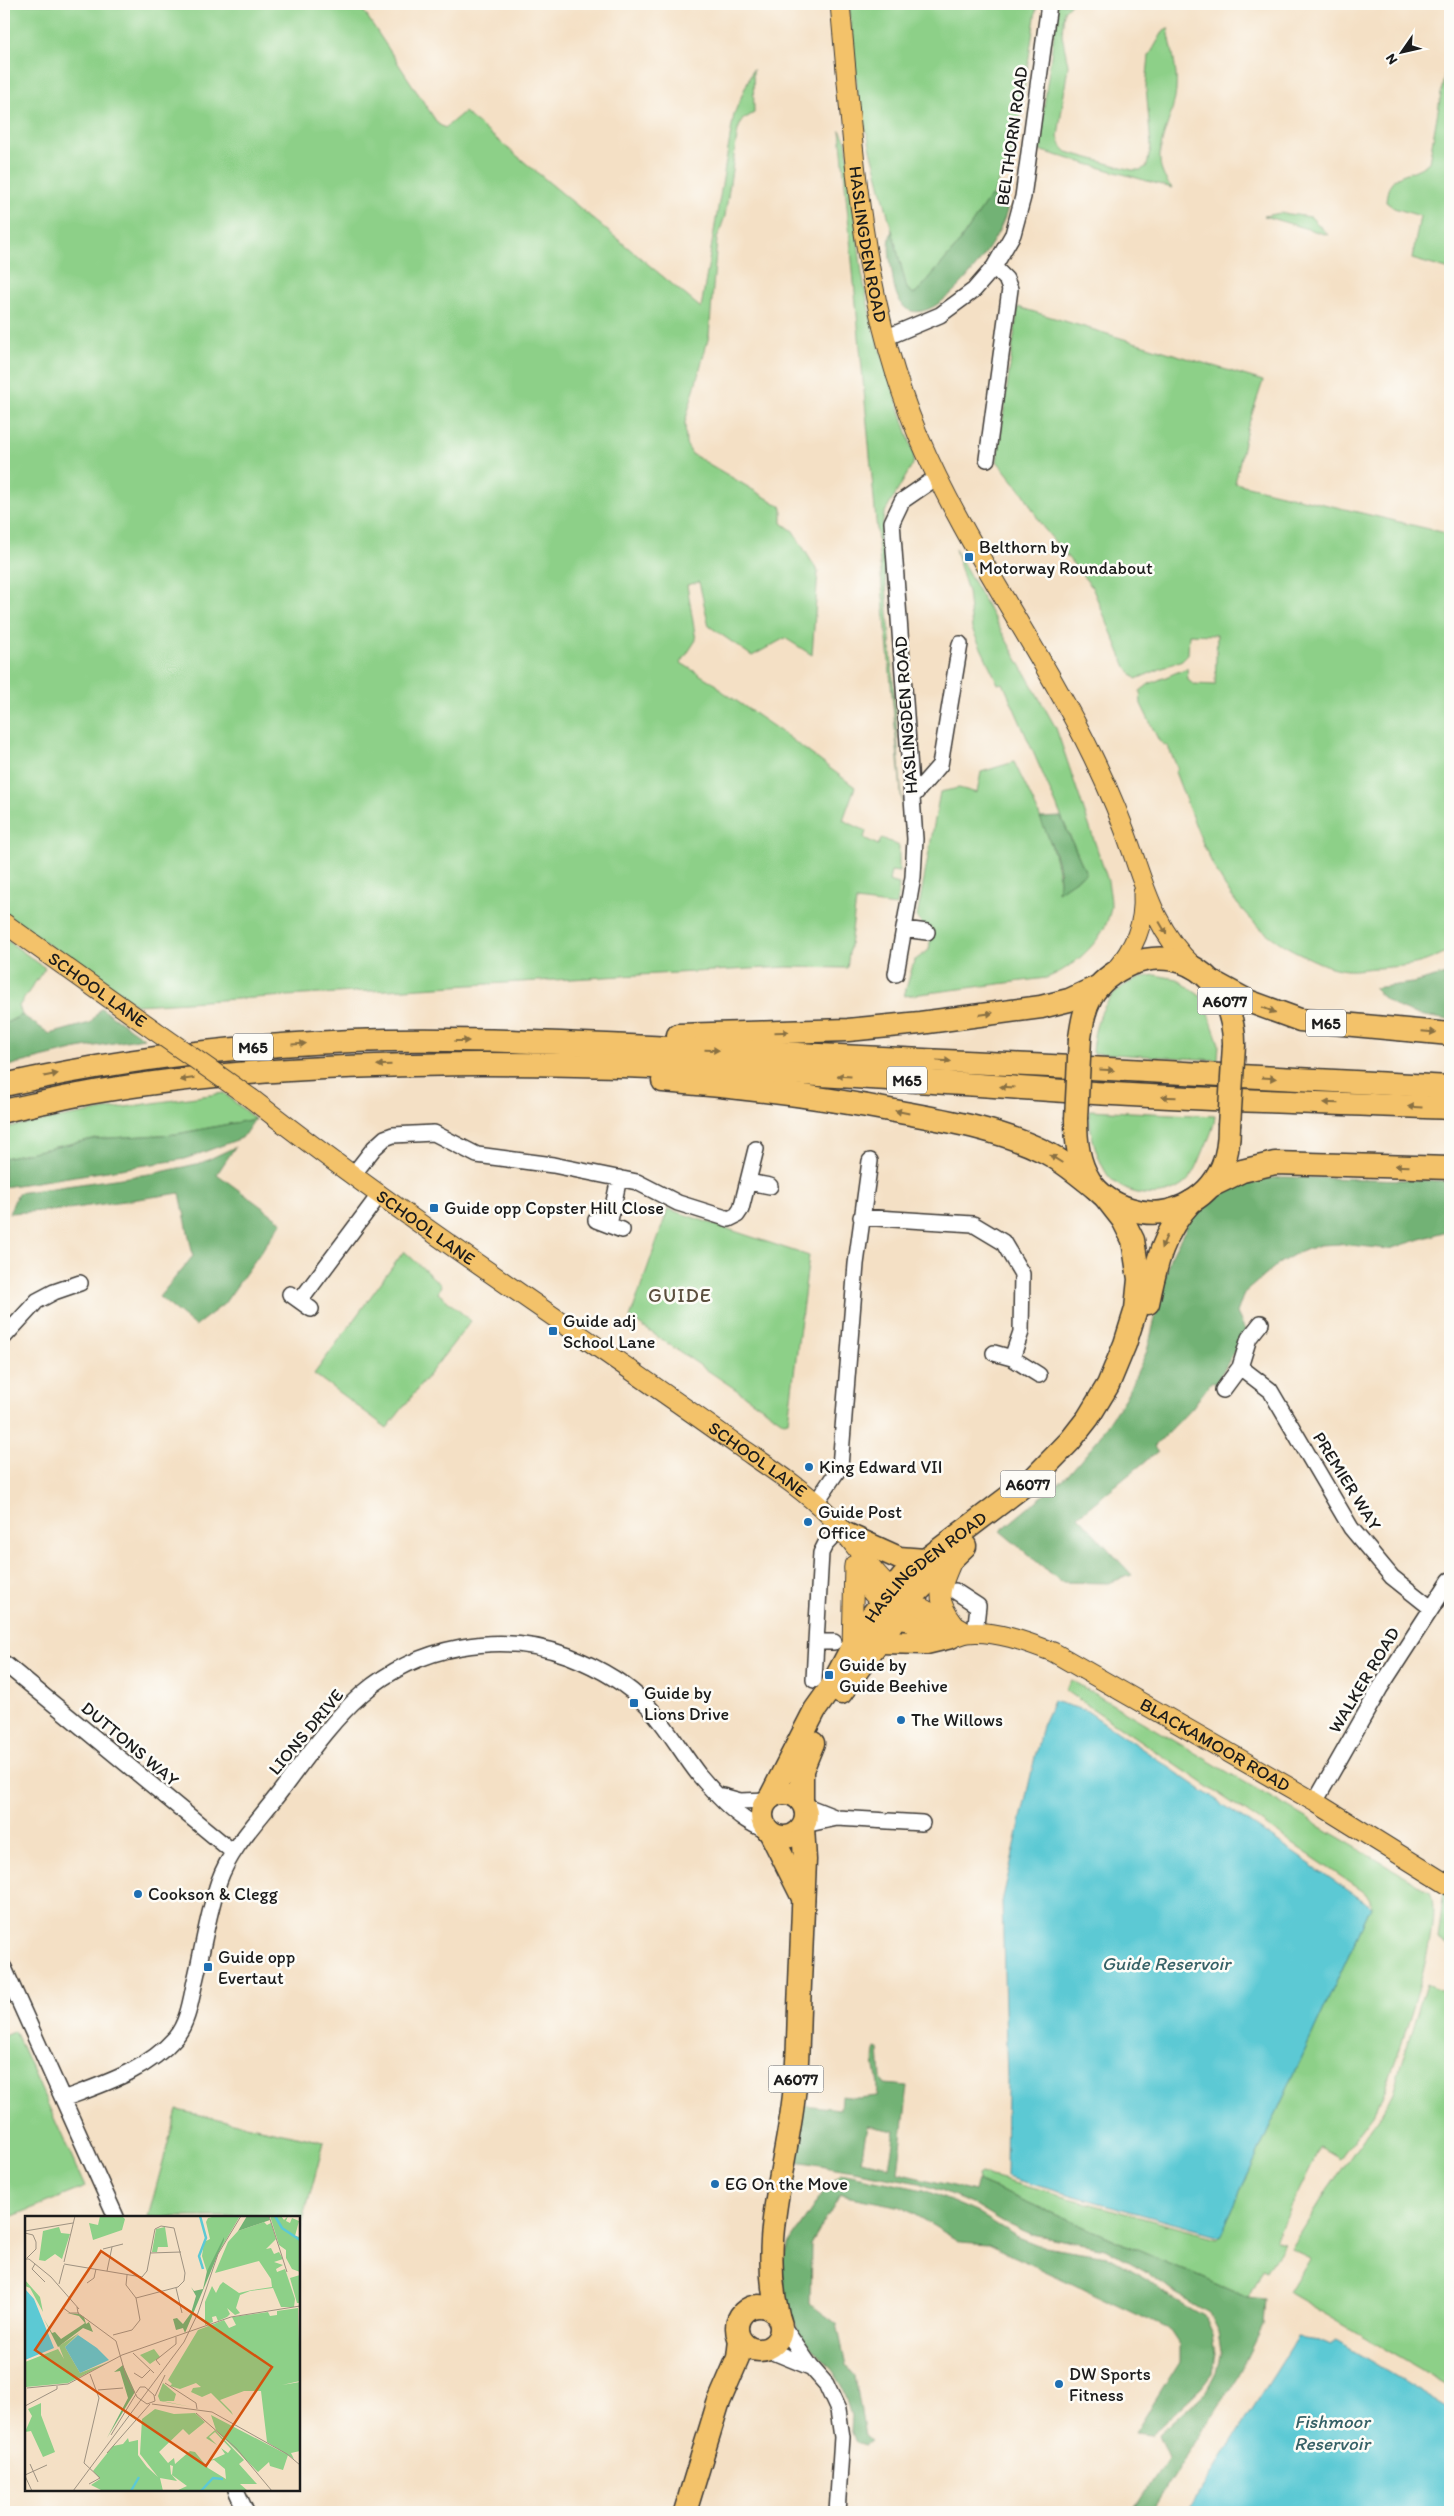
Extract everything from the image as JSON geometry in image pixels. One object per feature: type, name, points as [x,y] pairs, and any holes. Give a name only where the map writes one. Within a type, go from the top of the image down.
[{"type":"highway","name":"A6077","points":[[1100,1193],[1086,1173],[1077,1148],[1076,1119],[1080,1038],[1087,1006],[1105,980],[1136,962],[1154,958],[1171,960],[1203,974],[1230,1011],[1234,1032],[1228,1148],[1223,1167],[1197,1197]]},
{"type":"highway","name":"M65","points":[[1203,974],[1248,1001],[1300,1020],[1450,1034]]},
{"type":"highway","points":[[506,1041],[848,1030],[920,1023],[1041,1007],[1069,1000],[1105,980]]},
{"type":"highway","name":"M65","points":[[4,1085],[94,1066],[258,1046],[387,1040],[506,1041],[811,1054],[1450,1087]]},
{"type":"highway","name":"M65","points":[[4,1111],[89,1093],[197,1078],[339,1067],[433,1064],[563,1064],[704,1068],[1148,1096],[1450,1108]]},
{"type":"highway","points":[[433,1064],[726,1086],[851,1103],[960,1123],[1010,1138],[1044,1152],[1100,1193],[1126,1207],[1148,1212],[1172,1210],[1197,1197],[1218,1182],[1242,1171],[1275,1163],[1450,1168]]},
{"type":"highway","name":"HASLINGDEN ROAD","points":[[779,2318],[772,2291],[770,2257],[773,2210],[791,2123],[796,2081],[805,1860],[802,1770],[810,1747],[833,1706],[879,1642],[910,1571],[1035,1478],[1070,1441],[1088,1418],[1108,1385],[1125,1344],[1136,1309],[1139,1279],[1133,1240],[1123,1220],[1100,1193]]},
{"type":"highway","name":"HASLINGDEN ROAD","points":[[769,1799],[815,1710],[830,1690],[843,1644],[955,1555],[1035,1488],[1076,1448],[1097,1422],[1116,1389],[1133,1350],[1148,1304],[1162,1245],[1174,1223],[1197,1197]]},
{"type":"highway","points":[[843,1531],[898,1558],[925,1560]]},
{"type":"highway","points":[[879,1642],[926,1643],[962,1632]]},
{"type":"highway","points":[[769,1799],[787,1793],[796,1796],[803,1815],[796,1834],[788,1837],[771,1833]]},
{"type":"highway","name":"A6077","points":[[769,1799],[763,1808],[762,1817],[771,1833]]},
{"type":"highway","name":"HASLINGDEN ROAD","points":[[771,1833],[804,1899]]},
{"type":"highway","name":"HASLINGDEN ROAD","points":[[746,2309],[754,2297],[770,2257]]},
{"type":"highway","points":[[746,2309],[760,2305],[767,2306],[779,2318]]},
{"type":"highway","name":"A6077","points":[[685,2512],[718,2404],[738,2358],[740,2340],[736,2329],[737,2322],[746,2309]]},
{"type":"highway","name":"A6077","points":[[729,2381],[777,2341],[781,2328],[779,2318]]},
{"type":"highway","points":[[740,2340],[751,2349],[766,2349]]},
{"type":"main road","name":"HASLINGDEN ROAD","points":[[840,4],[864,236],[875,302],[885,338],[915,425],[937,476],[1082,734],[1114,802],[1142,884],[1164,931],[1178,951],[1203,974]]},
{"type":"main road","name":"HASLINGDEN ROAD","points":[[1105,980],[1133,947],[1140,932],[1143,906],[1142,884]]},
{"type":"main road","name":"SCHOOL LANE","points":[[4,923],[252,1099],[353,1175],[744,1450],[815,1504],[843,1531],[882,1580],[896,1602]]},
{"type":"main road","points":[[843,1531],[854,1568],[874,1595],[896,1602]]},
{"type":"main road","points":[[955,1555],[942,1585],[940,1598],[944,1611],[962,1632]]},
{"type":"main road","points":[[843,1644],[854,1568]]},
{"type":"main road","name":"BLACKAMOOR ROAD","points":[[896,1602],[922,1628],[1026,1642],[1052,1652],[1315,1802],[1450,1886]]},
{"type":"street","name":"BELTHORN ROAD","points":[[885,338],[940,315],[974,290],[994,267],[1013,234],[1021,208],[1049,4]]},
{"type":"street","points":[[987,459],[1010,289],[1006,280],[994,267]]},
{"type":"street","name":"HASLINGDEN ROAD","points":[[896,974],[913,878],[915,839],[892,522],[902,500],[937,476]]},
{"type":"street","points":[[912,797],[940,765],[960,644]]},
{"type":"street","points":[[904,929],[927,932]]},
{"type":"street","points":[[353,1175],[374,1148],[385,1138],[393,1135],[439,1134],[477,1155],[553,1165],[637,1182],[678,1204],[725,1220],[734,1218],[740,1212],[756,1149]]},
{"type":"street","points":[[815,1504],[840,1467],[862,1217],[870,1161]]},
{"type":"street","points":[[609,1225],[619,1178]]},
{"type":"street","points":[[748,1182],[770,1186]]},
{"type":"street","points":[[301,1301],[380,1194]]},
{"type":"street","points":[[862,1217],[973,1224],[1002,1242],[1022,1274],[1021,1332],[1012,1358]]},
{"type":"street","points":[[4,1337],[37,1301],[54,1292],[80,1283]]},
{"type":"street","points":[[1223,1390],[1240,1367],[1249,1338],[1262,1323]]},
{"type":"street","points":[[994,1353],[1012,1358],[1039,1375]]},
{"type":"street","name":"PREMIER WAY","points":[[1240,1367],[1270,1390],[1351,1528],[1392,1576],[1431,1608]]},
{"type":"street","points":[[814,1680],[821,1553],[825,1546],[843,1531]]},
{"type":"street","name":"WALKER ROAD","points":[[1315,1802],[1380,1688],[1450,1580]]},
{"type":"street","points":[[955,1591],[984,1610],[962,1632]]},
{"type":"street","points":[[816,1642],[843,1644]]},
{"type":"street","name":"LIONS DRIVE","points":[[63,2099],[125,2075],[155,2057],[176,2036],[188,2012],[220,1880],[233,1852],[333,1724],[362,1694],[390,1674],[427,1655],[460,1646],[492,1644],[530,1646],[566,1655],[611,1677],[647,1705],[664,1724],[699,1774],[718,1795],[742,1818],[771,1833]]},
{"type":"street","name":"DUTTONS WAY","points":[[4,1663],[233,1852]]},
{"type":"street","points":[[718,1795],[740,1801],[769,1799]]},
{"type":"street","points":[[803,1815],[922,1823]]},
{"type":"street","points":[[4,1968],[116,2216]]},
{"type":"street","points":[[779,2318],[830,2391],[840,2421],[841,2459],[837,2512]]},
{"type":"street","points":[[766,2349],[812,2367]]},
{"type":"street","points":[[236,2491],[246,2512]]},
{"type":"green space","points":[[4,4],[359,4],[438,124],[445,128],[464,112],[701,308],[734,114],[753,69],[754,113],[742,120],[738,130],[725,216],[717,239],[709,336],[685,422],[686,444],[692,454],[782,507],[782,523],[793,531],[818,572],[812,655],[785,638],[752,656],[709,626],[699,582],[687,585],[696,640],[681,663],[717,685],[722,691],[783,733],[855,787],[843,820],[866,831],[864,838],[878,845],[882,838],[899,846],[899,872],[891,871],[889,881],[899,884],[897,906],[856,901],[847,968],[787,967],[136,1005],[4,913]]},
{"type":"green space","points":[[849,4],[1037,4],[1017,137],[993,196],[989,198],[956,247],[920,289],[913,294],[907,289],[858,99]]},
{"type":"green space","points":[[1058,4],[1071,4],[1064,11],[1062,35],[1068,65],[1058,137],[1062,147],[1067,152],[1132,170],[1141,170],[1147,166],[1151,146],[1146,86],[1149,56],[1164,30],[1168,28],[1175,67],[1176,90],[1174,103],[1162,140],[1160,165],[1164,176],[1172,188],[1038,150]]},
{"type":"green space","points":[[1450,42],[1450,270],[1412,259],[1420,216],[1394,208],[1386,202],[1391,183],[1395,178],[1422,167],[1429,162]]},
{"type":"green space","points":[[840,130],[846,141],[862,274],[872,324],[914,454],[913,464],[884,514],[882,530],[902,803]]},
{"type":"green space","points":[[993,196],[1008,205],[1002,223],[990,246],[973,270],[954,291],[934,306],[916,312],[902,304],[893,279],[890,260],[889,242],[892,230],[907,289],[914,294],[956,247],[989,198]]},
{"type":"green space","points":[[1281,213],[1311,217],[1328,235],[1264,216]]},
{"type":"green space","points":[[1018,307],[1263,381],[1247,429],[1235,483],[1450,534],[1450,950],[1423,962],[1408,965],[1354,970],[1335,968],[1310,959],[1274,939],[1252,921],[1235,900],[1207,853],[1175,772],[1178,769],[1168,747],[1159,741],[1141,704],[1140,691],[1149,684],[1187,668],[1188,680],[1193,684],[1215,685],[1217,635],[1189,634],[1188,654],[1182,660],[1136,679],[1126,667],[1092,587],[1042,526],[1024,494],[997,461]]},
{"type":"green space","points":[[955,549],[1056,728],[1108,881],[1111,905],[1109,917],[1097,940],[1068,967],[1046,978],[904,996],[914,961],[929,950],[932,928],[923,925],[917,917],[940,792],[959,788],[977,793],[981,772],[1014,762],[1051,844],[1059,878],[1058,891],[1086,873],[1003,683],[998,684],[972,629],[968,592]]},
{"type":"green space","points":[[1061,817],[1086,873],[1058,892],[1060,883],[1058,864],[1040,818]]},
{"type":"green space","points":[[4,938],[45,968],[19,1006],[22,1015],[4,1024]]},
{"type":"green space","points":[[1450,973],[1450,1020],[1428,1017],[1399,1008],[1390,1003],[1374,988],[1413,983]]},
{"type":"green space","points":[[1155,975],[1177,979],[1203,998],[1219,1044],[1218,1060],[1092,1053],[1101,1012],[1108,1001],[1127,984],[1140,978]]},
{"type":"green space","points":[[101,1008],[144,1038],[77,1049],[4,1067],[4,1024],[22,1015],[50,1034],[90,1023]]},
{"type":"green space","points":[[224,1093],[255,1119],[177,1134],[93,1139],[4,1158],[4,1128],[104,1110]]},
{"type":"green space","points":[[1089,1110],[1215,1116],[1212,1130],[1199,1161],[1193,1174],[1187,1181],[1167,1193],[1148,1194],[1138,1193],[1120,1186],[1108,1175],[1095,1148],[1090,1127]]},
{"type":"green space","points":[[255,1119],[242,1138],[185,1159],[4,1187],[4,1158],[93,1139],[177,1134]]},
{"type":"green space","points":[[235,1147],[217,1174],[282,1222],[224,1304],[195,1326],[159,1297],[193,1256],[180,1193],[61,1210],[9,1213],[18,1193],[156,1173],[201,1163]]},
{"type":"green space","points":[[1283,1177],[1450,1181],[1450,1230],[1389,1249],[1340,1244],[1320,1245],[1297,1253],[1278,1264],[1244,1293],[1237,1313],[1246,1332],[1216,1383],[1212,1381],[1192,1408],[1154,1447],[1158,1451],[1078,1516],[1132,1575],[1108,1583],[1061,1582],[1000,1531],[1068,1475],[1093,1446],[1126,1396],[1147,1351],[1170,1258],[1193,1215],[1224,1191],[1266,1179]]},
{"type":"green space","points":[[668,1209],[809,1256],[788,1421],[784,1422],[630,1318]]},
{"type":"green space","points":[[404,1251],[441,1285],[438,1293],[471,1321],[387,1428],[314,1374]]},
{"type":"green space","points":[[1071,1680],[1430,1891],[1433,1908],[1426,1961],[1399,2051],[1383,2094],[1373,2114],[1339,2159],[1320,2148],[1275,2240],[1284,2243],[1267,2272],[1262,2270],[1248,2298],[978,2181],[977,2176],[980,2174],[1217,2238],[1220,2236],[1371,1906],[1370,1899],[1364,1892],[1065,1690]]},
{"type":"green space","points":[[1444,1891],[1450,1894],[1450,1947],[1438,1940]]},
{"type":"green space","points":[[1450,1979],[1450,2387],[1289,2293],[1310,2258],[1291,2249],[1328,2189],[1383,2111],[1393,2091],[1426,1984],[1443,1991]]},
{"type":"green space","points":[[15,2031],[85,2187],[8,2218],[4,2208],[4,2036]]},
{"type":"green space","points":[[876,2048],[879,2049],[881,2078],[885,2084],[908,2086],[898,2173],[975,2191],[978,2181],[1248,2298],[1265,2300],[1263,2326],[1242,2369],[1151,2512],[1132,2512],[1168,2457],[1158,2435],[1206,2392],[1216,2373],[1221,2352],[1218,2331],[1209,2313],[1170,2290],[1149,2273],[1105,2248],[1031,2234],[1002,2221],[977,2206],[920,2183],[791,2160],[803,2105],[840,2109],[841,2096],[858,2098],[877,2096],[878,2084],[874,2054]],"holes":[[[867,2126],[895,2131],[889,2167],[861,2161]]]},
{"type":"green space","points":[[177,2110],[324,2142],[300,2232],[300,2216],[148,2216]]},
{"type":"green space","points":[[840,2173],[924,2190],[976,2212],[1016,2236],[1038,2245],[1107,2256],[1148,2279],[1169,2296],[1204,2316],[1212,2334],[1215,2354],[1212,2374],[1201,2388],[1151,2435],[1135,2433],[1180,2361],[1180,2345],[1170,2330],[988,2244],[960,2242],[902,2207],[840,2195],[811,2244],[810,2304],[837,2324],[846,2365],[855,2376],[865,2436],[871,2441],[865,2445],[856,2442],[851,2429],[852,2416],[843,2387],[833,2371],[800,2334],[792,2319],[786,2303],[781,2268],[788,2244],[828,2185]]},
{"type":"water","name":"Guide Reservoir","points":[[1053,1701],[1087,1711],[1371,1906],[1220,2236],[1006,2177],[1007,2082],[1002,1902],[1042,1726]]},
{"type":"water","name":"Fishmoor Reservoir","points":[[1298,2337],[1319,2340],[1331,2345],[1337,2341],[1450,2409],[1450,2512],[1187,2512]]},
{"type":"place","name":"Belthorn by Motorway Roundabout","points":[[969,557]]},
{"type":"place","name":"Guide opp Copster Hill Close","points":[[434,1208]]},
{"type":"place","name":"Guide adj School Lane","points":[[553,1331]]},
{"type":"place","name":"King Edward VII","points":[[809,1467]]},
{"type":"place","name":"Guide Post Office","points":[[808,1522]]},
{"type":"place","name":"Guide by Guide Beehive","points":[[829,1675]]},
{"type":"place","name":"Guide by Lions Drive","points":[[634,1703]]},
{"type":"place","name":"The Willows","points":[[901,1720]]},
{"type":"place","name":"Cookson & Clegg","points":[[138,1894]]},
{"type":"place","name":"Guide opp Evertaut","points":[[208,1967]]},
{"type":"place","name":"EG On the Move","points":[[715,2184]]},
{"type":"place","name":"DW Sports Fitness","points":[[1059,2384]]},
{"type":"district","name":"GUIDE","points":[[680,1295]]}]
